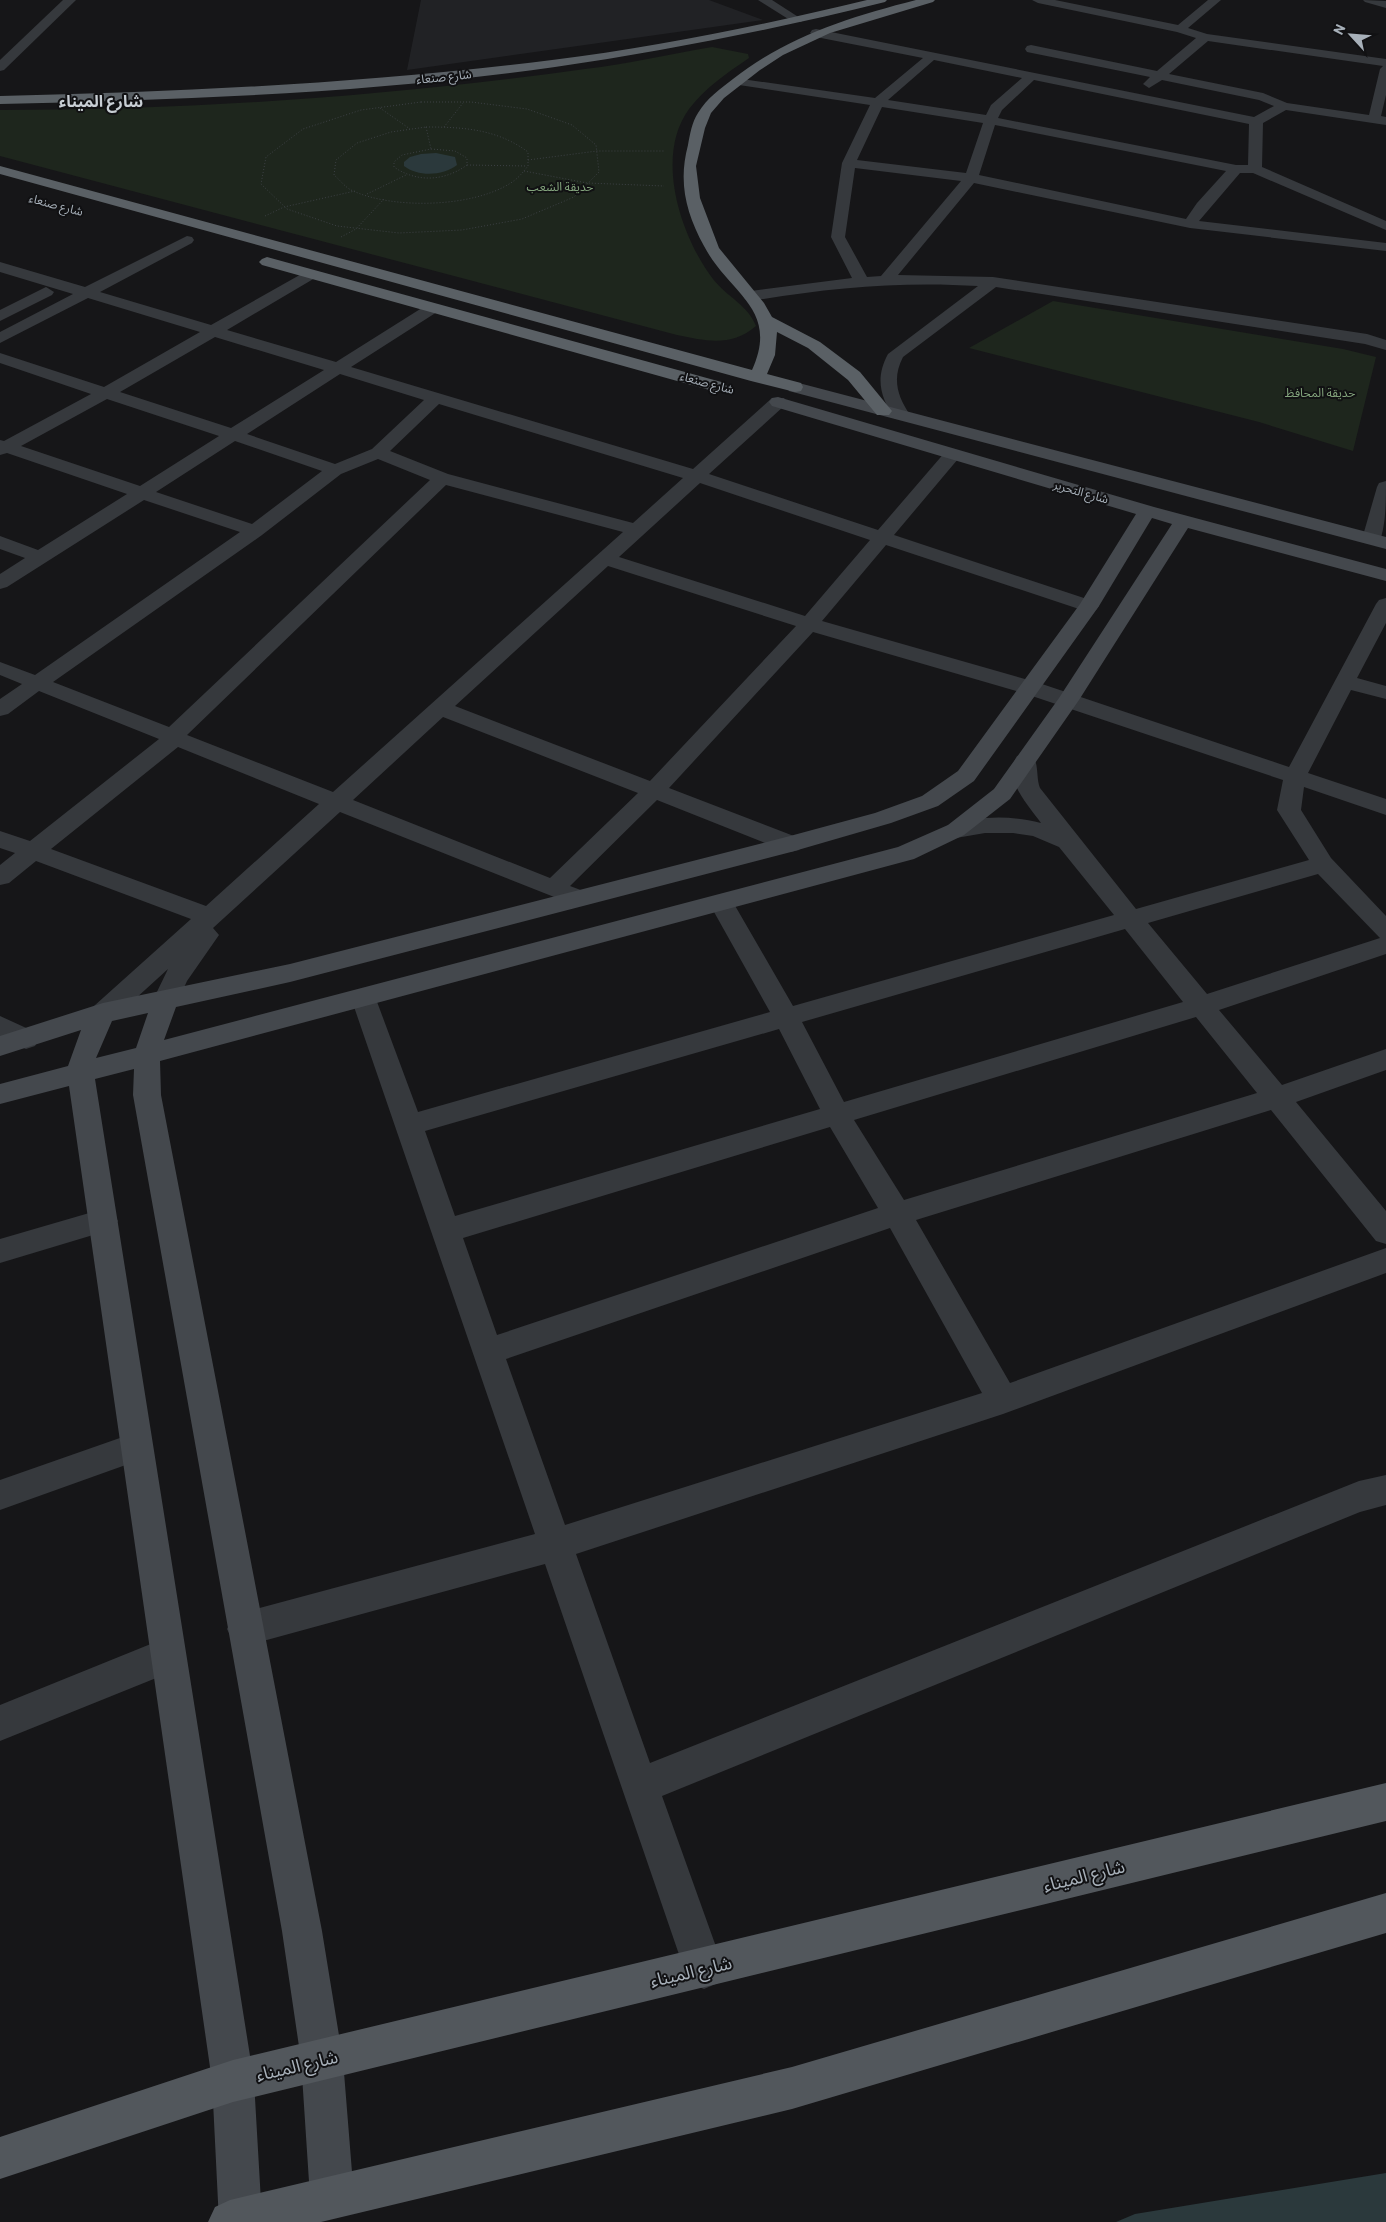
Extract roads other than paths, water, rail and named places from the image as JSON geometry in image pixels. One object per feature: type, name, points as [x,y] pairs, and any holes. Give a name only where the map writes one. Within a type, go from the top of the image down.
[{"type":"highway","name":"شارع صنعاء","points":[[0,100],[146,98],[386,83],[575,62],[708,40],[881,0]]},
{"type":"highway","points":[[757,377],[767,361],[771,345],[770,329],[764,313],[712,248],[695,205],[689,169],[702,117],[712,103],[739,80],[762,54],[842,23],[929,0]]},
{"type":"highway","points":[[708,40],[746,44]]},
{"type":"highway","name":"شارع صنعاء","points":[[0,170],[795,387]]},
{"type":"highway","points":[[170,235],[206,245]]},
{"type":"highway","name":"شارع صنعاء","points":[[253,259],[734,390]]},
{"type":"highway","points":[[766,320],[814,345],[854,376],[883,410]]},
{"type":"main road","name":"شارع التحرير","points":[[795,387],[1381,542]]},
{"type":"main road","name":"شارع التحرير","points":[[769,400],[1147,511],[1382,573]]},
{"type":"main road","points":[[0,1046],[103,1013],[290,973],[791,844],[883,818],[930,801],[966,776],[1089,606],[1147,511]]},
{"type":"main road","points":[[0,1094],[721,903],[906,852],[956,830],[1002,794],[1068,700],[1184,520]]},
{"type":"main road","points":[[1298,550],[1314,546],[1321,540],[1322,534],[1314,523]]},
{"type":"main road","points":[[1381,542],[1372,557],[1372,564],[1382,573]]},
{"type":"main road","points":[[167,998],[155,1026],[147,1055],[147,1095],[302,1931],[322,2060],[332,2197]]},
{"type":"main road","points":[[103,1013],[88,1042],[81,1064],[81,1073],[233,2081],[235,2220],[792,2088],[1386,1913]]},
{"type":"main road","name":"شارع الميناء","points":[[0,2158],[233,2081],[704,1969],[1386,1802]]},
{"type":"street","points":[[0,67],[70,0]]},
{"type":"street","points":[[764,0],[797,20]]},
{"type":"street","points":[[1038,0],[1180,28],[1205,37],[1386,63]]},
{"type":"street","points":[[1180,28],[1215,0]]},
{"type":"street","points":[[1369,0],[1386,5]]},
{"type":"street","points":[[816,33],[1133,98],[1256,121],[1284,106]]},
{"type":"street","points":[[1133,98],[1205,37]]},
{"type":"street","points":[[1031,49],[1263,97],[1284,106],[1380,120],[1386,69]]},
{"type":"street","points":[[861,280],[838,237],[849,163],[877,103],[931,57]]},
{"type":"street","points":[[888,279],[971,178],[990,120],[996,108],[1030,77]]},
{"type":"street","points":[[739,80],[990,120],[1236,169],[1255,169],[1386,226]]},
{"type":"street","points":[[1255,169],[1256,121]]},
{"type":"street","points":[[849,163],[971,178],[1190,224],[1386,247]]},
{"type":"street","points":[[1190,224],[1202,206],[1236,169]]},
{"type":"street","points":[[0,338],[187,240]]},
{"type":"street","points":[[0,267],[697,476],[1089,606]]},
{"type":"street","points":[[2,447],[104,394],[310,275]]},
{"type":"street","points":[[0,316],[77,276]]},
{"type":"street","points":[[751,296],[805,286],[861,280],[993,282],[1366,339],[1386,345]]},
{"type":"street","points":[[901,415],[893,404],[886,382],[889,364],[896,354],[993,282]]},
{"type":"street","points":[[0,583],[431,309]]},
{"type":"street","points":[[0,358],[104,394],[234,434],[335,470]]},
{"type":"street","points":[[0,709],[255,531],[335,470],[378,453],[436,398]]},
{"type":"street","points":[[103,1013],[697,476],[769,400]]},
{"type":"street","points":[[2,447],[255,531]]},
{"type":"street","points":[[378,453],[442,478],[638,530]]},
{"type":"street","points":[[554,889],[654,790],[809,624],[952,455]]},
{"type":"street","points":[[0,876],[32,853],[175,738],[173,736],[442,478]]},
{"type":"street","points":[[1381,542],[1386,486]]},
{"type":"street","points":[[0,542],[39,557]]},
{"type":"street","points":[[605,559],[809,624],[1031,688],[1386,807]]},
{"type":"street","points":[[1386,604],[1295,776],[1289,810],[1322,864],[1386,931]]},
{"type":"street","points":[[0,668],[577,898]]},
{"type":"street","points":[[1345,681],[1386,693]]},
{"type":"street","points":[[440,708],[791,844]]},
{"type":"street","points":[[1025,760],[1025,779],[1029,790],[1067,840],[1386,1232]]},
{"type":"street","points":[[956,830],[981,824],[1020,825],[1044,829],[1067,840]]},
{"type":"street","points":[[0,839],[32,853],[210,917]]},
{"type":"street","points":[[409,1125],[1322,864]]},
{"type":"street","points":[[167,998],[175,978],[244,886]]},
{"type":"street","points":[[721,903],[786,1017],[837,1115],[897,1214],[1004,1400]]},
{"type":"street","points":[[446,1231],[1202,1006],[1386,945]]},
{"type":"street","points":[[364,998],[704,1969]]},
{"type":"street","points":[[0,1026],[26,1039]]},
{"type":"street","points":[[488,1352],[897,1214],[1276,1098],[1386,1059]]},
{"type":"street","points":[[0,1251],[103,1221]]},
{"type":"street","points":[[245,1629],[556,1545],[1004,1400],[1386,1260]]},
{"type":"street","points":[[0,1495],[137,1447]]},
{"type":"street","points":[[640,1786],[1358,1497],[1386,1490]]},
{"type":"street","points":[[0,1723],[168,1655]]},
{"type":"district","name":"شارع الميناء","points":[[101,101]]},
{"type":"park label","name":"حديقة الشعب","points":[[560,187]]},
{"type":"park label","name":"حديقة المحافظ","points":[[1320,393]]}]
